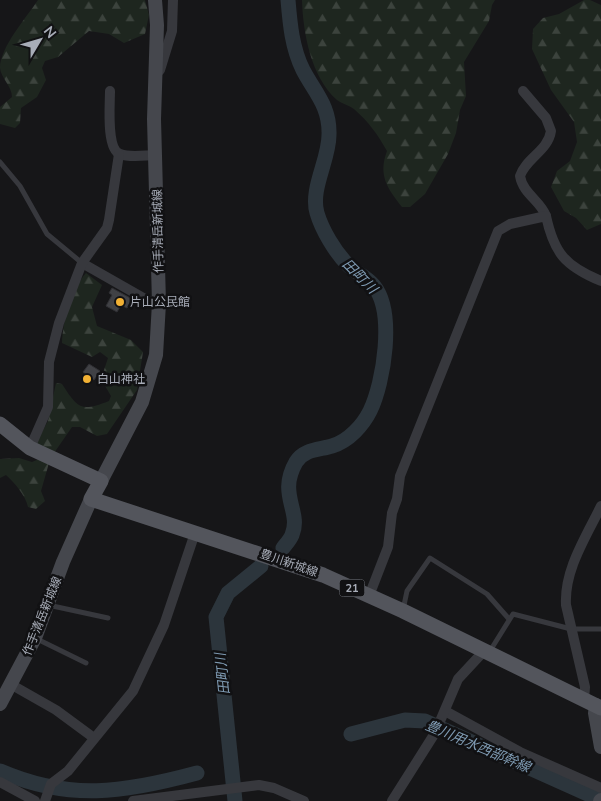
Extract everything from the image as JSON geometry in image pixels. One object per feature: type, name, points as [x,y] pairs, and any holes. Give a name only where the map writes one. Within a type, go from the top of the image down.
[{"type":"main road","name":"作手清岳新城線","points":[[101,481],[130,426],[151,376],[156,355],[159,303],[154,74],[157,25],[155,0]]},
{"type":"main road","points":[[0,424],[30,448],[101,481],[91,499]]},
{"type":"main road","name":"作手清岳新城線","points":[[0,704],[12,685],[35,638],[63,562],[91,499]]},
{"type":"main road","name":"豊川新城線","points":[[91,499],[290,562],[403,611],[594,704]]},
{"type":"main road","points":[[594,704],[601,747]]},
{"type":"street","points":[[154,74],[160,70],[172,31],[173,0]]},
{"type":"street","points":[[30,448],[48,407],[50,362],[53,344],[82,263],[107,228],[119,154],[112,144],[110,91]]},
{"type":"street","points":[[523,91],[546,118],[552,132],[546,146],[523,166],[520,176],[527,192],[543,208],[551,241],[555,248],[581,272],[601,281]]},
{"type":"street","points":[[119,154],[156,155]]},
{"type":"street","points":[[369,596],[388,547],[392,513],[397,499],[400,476],[498,232],[510,224],[546,216]]},
{"type":"street","points":[[82,263],[147,300],[159,303]]},
{"type":"street","points":[[594,704],[586,687],[566,605],[568,580],[601,506]]},
{"type":"street","points":[[45,801],[49,787],[68,771],[134,691],[164,625],[195,533]]},
{"type":"street","points":[[392,801],[436,730],[458,679],[486,652]]},
{"type":"street","points":[[12,685],[56,710],[94,738]]},
{"type":"street","points":[[444,714],[520,752],[601,788]]},
{"type":"street","points":[[0,782],[35,801]]},
{"type":"street","points":[[133,801],[259,785],[274,788],[304,801]]},
{"type":"lane","points":[[0,162],[20,186],[48,234],[82,263]]},
{"type":"lane","points":[[403,611],[407,591],[430,558],[487,594],[509,619]]},
{"type":"lane","points":[[47,604],[108,618]]},
{"type":"lane","points":[[486,652],[513,614],[571,629],[601,629]]},
{"type":"lane","points":[[35,638],[86,663]]},
{"type":"green space","points":[[38,0],[145,0],[149,15],[145,34],[124,43],[109,34],[89,31],[58,57],[45,61],[42,68],[46,80],[37,97],[21,108],[20,123],[15,128],[0,124],[0,107],[12,97],[12,93],[1,72],[1,60],[15,32]]},
{"type":"green space","points":[[302,0],[495,0],[492,5],[489,21],[464,62],[466,96],[460,110],[456,133],[448,154],[425,194],[410,207],[402,207],[388,187],[383,167],[387,151],[377,134],[354,109],[337,100],[321,79],[310,54],[304,26]]},
{"type":"green space","points":[[584,0],[590,0],[601,5],[601,224],[587,230],[576,218],[564,211],[551,187],[557,171],[570,161],[577,142],[574,122],[551,90],[532,49],[533,29],[543,18],[559,14]]},
{"type":"green space","points":[[86,273],[102,285],[92,307],[97,326],[131,340],[143,352],[137,390],[107,434],[97,436],[80,427],[72,427],[54,453],[35,445],[48,421],[56,383],[62,384],[72,399],[81,406],[92,407],[109,401],[111,396],[101,379],[108,358],[100,352],[92,357],[62,343],[64,325],[72,297]]},
{"type":"green space","points":[[19,458],[32,462],[39,459],[49,463],[41,491],[45,501],[36,509],[28,507],[16,485],[6,475],[0,478],[0,459]]},
{"type":"building","name":"片山公民館","points":[[112,288],[132,299],[127,308],[121,305],[117,312],[106,306],[112,295],[109,293]]},
{"type":"building","points":[[89,364],[100,371],[94,380],[83,372]]},
{"type":"waterway","name":"田町川","points":[[283,548],[291,537],[294,526],[289,484],[296,462],[307,452],[338,444],[355,432],[363,422],[370,411],[379,383],[383,366],[386,329],[384,312],[374,286],[343,260],[319,220],[316,194],[328,145],[329,125],[321,100],[303,70],[296,53],[288,0]]},
{"type":"waterway","name":"田町川","points":[[235,801],[216,617],[228,593],[261,566]]},
{"type":"waterway","name":"豊川用水西部幹線","points":[[351,734],[405,720],[425,721],[601,800]]},
{"type":"waterway","points":[[0,771],[25,781],[49,787],[97,791],[145,785],[197,773]]},
{"type":"place","name":"片山公民館","points":[[120,302]]},
{"type":"place","name":"白山神社","points":[[87,379]]}]
